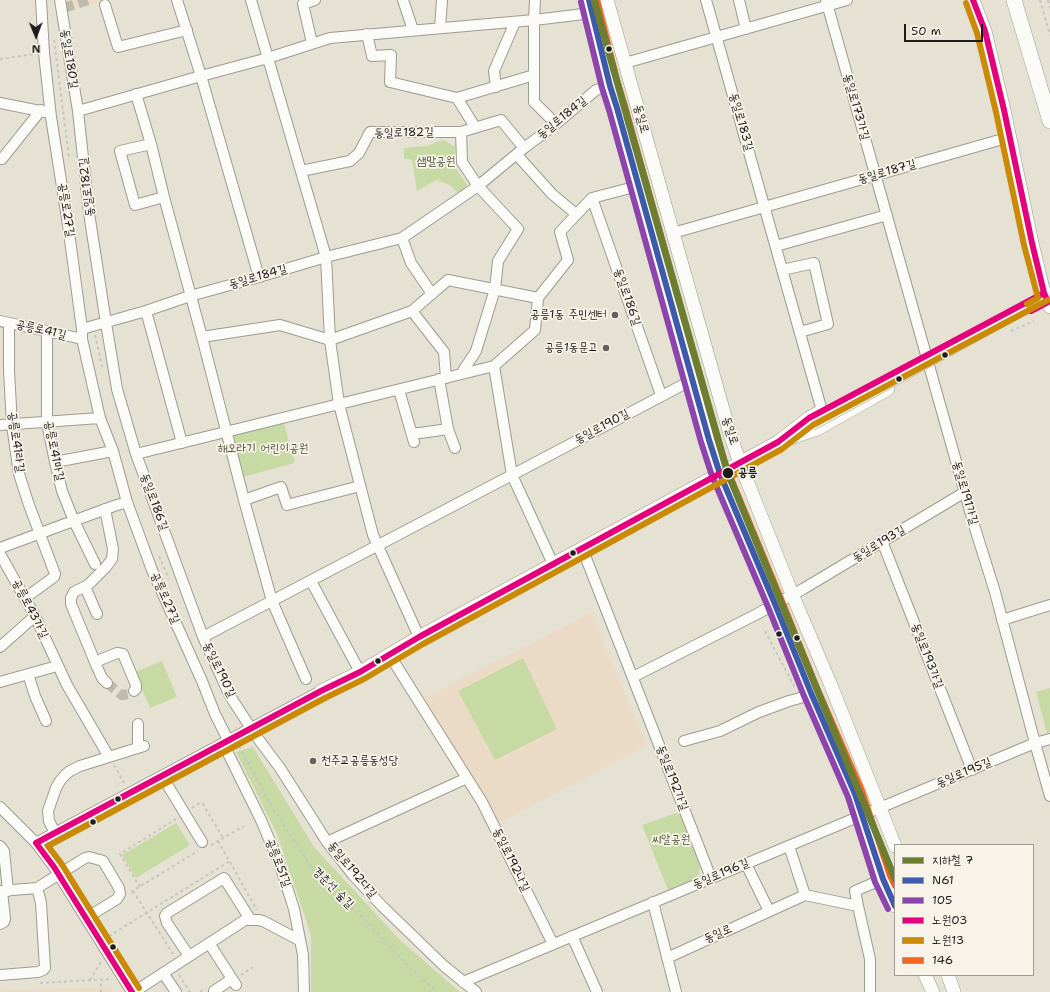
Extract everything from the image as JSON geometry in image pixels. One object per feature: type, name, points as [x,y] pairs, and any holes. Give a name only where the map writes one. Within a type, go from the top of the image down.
[{"type":"highway","points":[[1014,0],[1050,121]]},
{"type":"main road","name":"동일로","points":[[608,0],[730,434],[792,594],[830,683],[894,844]]},
{"type":"main road","points":[[973,0],[985,31],[1010,137],[1032,243],[1048,299]]},
{"type":"main road","name":"동일로","points":[[590,6],[610,86],[709,440],[720,474],[811,693],[855,794],[883,879],[894,904]]},
{"type":"main road","points":[[778,442],[809,418],[822,411],[928,361],[1048,299]]},
{"type":"main road","points":[[321,690],[360,672],[419,636],[811,424],[1048,299]]},
{"type":"main road","points":[[778,442],[817,430],[928,361]]},
{"type":"main road","points":[[925,976],[933,992]]},
{"type":"main road","points":[[948,976],[954,992]]},
{"type":"street","name":"공릉로27길","points":[[41,0],[46,112],[68,224],[82,329],[82,340],[100,418],[113,451],[127,502],[152,570],[202,681],[226,742]]},
{"type":"street","points":[[177,0],[201,76],[259,277]]},
{"type":"street","points":[[251,0],[326,258],[330,340],[339,404],[360,486],[373,535],[419,636]]},
{"type":"street","points":[[312,43],[303,4],[315,0]]},
{"type":"street","points":[[403,0],[413,30]]},
{"type":"street","points":[[440,28],[442,0]]},
{"type":"street","points":[[535,0],[534,102],[556,124]]},
{"type":"street","name":"동일로183길","points":[[706,0],[765,208]]},
{"type":"street","points":[[739,0],[746,29]]},
{"type":"street","points":[[625,63],[746,29],[827,3],[847,0]]},
{"type":"street","name":"동일로173가길","points":[[827,3],[928,361]]},
{"type":"street","name":"동일로180길","points":[[62,5],[78,111]]},
{"type":"street","points":[[105,5],[118,47],[187,30]]},
{"type":"street","points":[[78,111],[268,58],[330,38],[515,22],[576,15],[590,6]]},
{"type":"street","points":[[496,87],[494,70],[515,22]]},
{"type":"street","points":[[367,34],[372,56],[391,55],[390,82],[457,98],[534,75]]},
{"type":"street","name":"동일로184길","points":[[82,329],[146,311],[190,296],[402,238],[478,186],[596,90],[610,86]]},
{"type":"street","points":[[136,94],[272,601],[306,679]]},
{"type":"street","points":[[457,98],[475,128]]},
{"type":"street","points":[[0,104],[46,112]]},
{"type":"street","name":"동일로182길","points":[[78,111],[89,213],[106,323]]},
{"type":"street","points":[[0,159],[2,159],[46,112]]},
{"type":"street","name":"동일로182길","points":[[301,171],[350,160],[359,153],[370,132],[461,132],[501,120],[521,151]]},
{"type":"street","points":[[461,132],[462,162],[478,186],[518,229],[498,262],[495,289],[476,351],[462,374]]},
{"type":"street","name":"동일로187길","points":[[673,234],[1010,137]]},
{"type":"street","points":[[150,144],[120,152],[135,205],[164,197]]},
{"type":"street","points":[[521,151],[552,194],[576,214]]},
{"type":"street","points":[[106,323],[117,388],[136,454],[494,366],[535,330],[538,298],[568,260],[560,232],[592,198],[638,186]]},
{"type":"street","name":"동일로186길","points":[[592,198],[661,395]]},
{"type":"street","points":[[765,208],[822,411]]},
{"type":"street","points":[[776,246],[887,215]]},
{"type":"street","points":[[402,238],[411,263],[432,294]]},
{"type":"street","points":[[782,270],[814,263],[828,324],[800,332]]},
{"type":"street","points":[[202,337],[280,325],[330,340],[412,311],[448,280],[538,298]]},
{"type":"street","points":[[146,311],[182,443]]},
{"type":"street","points":[[412,311],[444,352],[443,379],[448,429],[455,448]]},
{"type":"street","name":"공릉로41길","points":[[4,322],[82,340]]},
{"type":"street","name":"공릉로41라길","points":[[4,322],[12,424],[19,474],[55,572],[54,576],[25,598]]},
{"type":"street","name":"공릉로41마길","points":[[47,331],[47,422],[55,462],[62,491],[74,521],[95,564]]},
{"type":"street","name":"동일로191가길","points":[[928,361],[1002,620],[1050,796]]},
{"type":"street","points":[[494,366],[512,475],[553,564]]},
{"type":"street","name":"동일로190길","points":[[251,728],[230,696],[202,637],[692,380]]},
{"type":"street","points":[[399,390],[412,438],[420,433],[448,429]]},
{"type":"street","points":[[0,425],[100,418]]},
{"type":"street","points":[[55,462],[113,451]]},
{"type":"street","name":"동일로186길","points":[[136,454],[202,637]]},
{"type":"street","points":[[244,500],[281,487],[287,505],[360,486]]},
{"type":"street","name":"동일로193길","points":[[792,594],[803,589],[965,492]]},
{"type":"street","points":[[0,548],[127,502]]},
{"type":"street","points":[[105,509],[113,549],[112,559],[85,587],[74,592],[71,598],[71,604],[102,678],[107,683]]},
{"type":"street","name":"동일로193가길","points":[[882,542],[972,770]]},
{"type":"street","name":"동일로192가길","points":[[582,548],[711,878]]},
{"type":"street","name":"공릉로43가길","points":[[0,554],[35,616],[66,685],[109,757]]},
{"type":"street","points":[[311,581],[360,672]]},
{"type":"street","points":[[85,587],[97,614]]},
{"type":"street","points":[[633,677],[792,594]]},
{"type":"street","points":[[1002,620],[1050,605]]},
{"type":"street","points":[[0,647],[35,616]]},
{"type":"street","points":[[95,662],[117,653],[123,654],[135,681],[136,689],[134,691]]},
{"type":"street","name":"동일로192나길","points":[[389,654],[482,802],[553,944]]},
{"type":"street","points":[[0,682],[57,666]]},
{"type":"street","points":[[28,674],[35,696],[46,721]]},
{"type":"street","points":[[36,843],[321,690]]},
{"type":"street","points":[[684,741],[720,731],[759,712],[811,693]]},
{"type":"street","points":[[55,833],[49,821],[48,811],[60,781],[65,775],[75,768],[141,747],[138,724]]},
{"type":"street","name":"동일로192다길","points":[[251,728],[280,768],[327,842],[354,875],[382,906],[434,957],[476,992]]},
{"type":"street","name":"동일로195길","points":[[879,808],[1035,743],[1050,739]]},
{"type":"street","name":"공릉로51길","points":[[226,742],[280,865],[294,909],[303,955],[304,992]]},
{"type":"street","points":[[162,776],[204,845]]},
{"type":"street","points":[[327,842],[467,778]]},
{"type":"street","points":[[0,808],[36,843],[59,874],[133,992],[165,976],[189,956],[245,920],[250,919],[262,921],[299,940]]},
{"type":"street","name":"동일로196길","points":[[463,982],[879,808]]},
{"type":"street","points":[[0,846],[4,851],[3,891],[5,919],[4,922],[0,924]]},
{"type":"street","points":[[789,846],[806,895],[858,906]]},
{"type":"street","points":[[3,891],[36,888],[85,858],[89,857],[103,861],[119,888],[120,894],[117,898],[86,918]]},
{"type":"street","points":[[746,864],[769,911]]},
{"type":"street","points":[[189,956],[167,923],[165,916],[224,878],[250,919]]},
{"type":"street","points":[[870,992],[870,959],[855,890],[883,879]]},
{"type":"street","points":[[0,975],[38,972],[45,968],[41,903],[36,888]]},
{"type":"street","name":"동일로","points":[[667,958],[806,895]]},
{"type":"street","points":[[653,902],[676,992]]},
{"type":"street","points":[[572,936],[597,992]]},
{"type":"street","points":[[209,943],[235,980],[212,989]]},
{"type":"street","points":[[165,976],[176,992]]},
{"type":"path","points":[[1040,0],[1050,34]]},
{"type":"path","points":[[1048,0],[1050,8]]},
{"type":"path","points":[[0,59],[44,53]]},
{"type":"path","points":[[1011,331],[1034,321]]},
{"type":"path","points":[[765,631],[795,688]]},
{"type":"path","name":"경춘선 숲길","points":[[238,745],[269,802],[314,871],[412,970],[438,992]]},
{"type":"path","points":[[109,757],[124,783]]},
{"type":"path","points":[[189,810],[201,803],[213,819],[223,838]]},
{"type":"path","points":[[140,887],[120,854],[177,816]]},
{"type":"path","points":[[175,958],[132,892],[204,845],[213,845],[244,826]]},
{"type":"path","points":[[218,841],[260,915]]},
{"type":"path","points":[[109,936],[168,897],[230,861]]},
{"type":"path","points":[[90,980],[102,961]]},
{"type":"path","points":[[235,980],[248,968],[253,966]]},
{"type":"path","points":[[165,976],[178,973],[190,992]]},
{"type":"path","points":[[37,983],[112,979]]},
{"type":"path","points":[[100,980],[100,992]]},
{"type":"path","points":[[200,992],[212,989]]},
{"type":"shaded area","points":[[67,0],[104,0],[65,11],[63,2]]},
{"type":"shaded area","points":[[591,613],[647,746],[492,826],[424,698]]},
{"type":"shaded area","points":[[111,987],[114,992],[0,992],[0,990]]},
{"type":"green space","name":"샘말공원","points":[[444,140],[455,147],[455,167],[467,185],[459,194],[450,185],[436,180],[417,191],[412,160],[404,158],[404,148],[427,146]]},
{"type":"green space","name":"해오라기 어린이공원","points":[[283,420],[295,463],[243,477],[231,434]]},
{"type":"green space","points":[[523,658],[557,729],[495,760],[458,691]]},
{"type":"green space","points":[[162,661],[177,697],[150,708],[135,672]]},
{"type":"green space","points":[[1050,688],[1050,732],[1047,733],[1036,692]]},
{"type":"green space","points":[[253,747],[314,847],[401,941],[460,992],[311,992],[311,935],[277,834],[236,752]]},
{"type":"green space","name":"씨알공원","points":[[682,811],[701,860],[698,878],[668,890],[642,825]]},
{"type":"green space","points":[[176,823],[190,845],[136,878],[122,855]]},
{"type":"tunnel","points":[[64,8],[88,0]]},
{"type":"tunnel","points":[[107,683],[122,695],[129,694],[134,691]]},
{"type":"metro line","name":"7","points":[[594,0],[727,471],[894,877]]},
{"type":"transit line","name":"N61","points":[[589,0],[610,86],[709,440],[720,474],[811,693],[855,794],[883,879],[894,904]]},
{"type":"transit line","name":"146","points":[[597,0],[618,84],[717,438],[728,471],[818,690],[862,791],[894,884]]},
{"type":"transit line","name":"노원03","points":[[973,0],[985,31],[1004,110],[1032,243],[1044,293],[1048,302],[1031,311]]},
{"type":"transit line","name":"105","points":[[581,2],[602,88],[701,442],[712,476],[848,797],[875,882],[888,909]]},
{"type":"transit line","name":"노원13","points":[[966,3],[977,33],[996,112],[1024,245],[1038,298],[1027,304]]},
{"type":"transit line","name":"노원03","points":[[132,992],[54,867],[36,843],[321,691],[360,672],[419,637],[778,442],[809,418],[1044,293]]},
{"type":"transit line","name":"노원13","points":[[139,988],[61,863],[48,846],[325,698],[364,679],[423,644],[782,449],[813,425],[1048,300]]},
{"type":"place","name":"공릉1동 주민센터","points":[[615,315]]},
{"type":"place","name":"공릉1동문고","points":[[606,348]]},
{"type":"place","name":"공릉","points":[[728,473]]},
{"type":"place","name":"천주교공릉동성당","points":[[313,761]]}]
